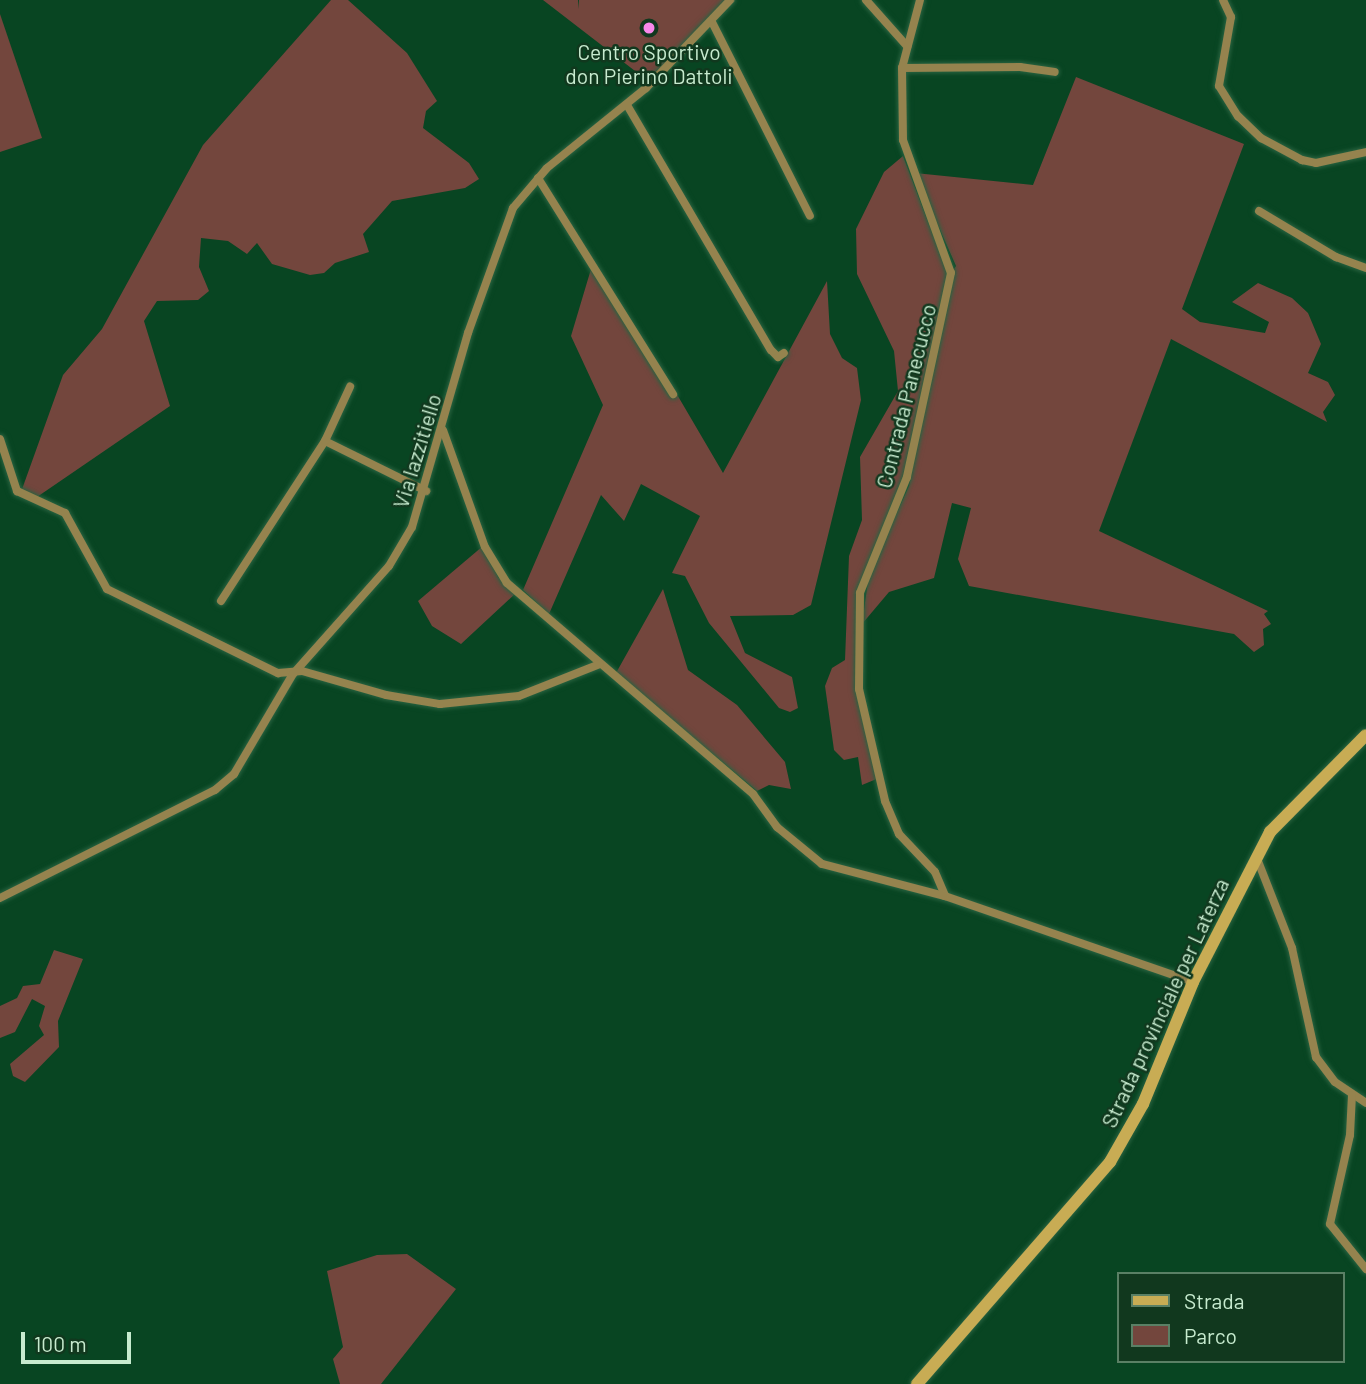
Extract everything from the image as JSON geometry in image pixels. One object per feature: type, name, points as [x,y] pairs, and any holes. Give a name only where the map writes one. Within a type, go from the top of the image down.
[{"type":"main road","name":"Strada provinciale per Laterza","points":[[917,1384],[1110,1162],[1143,1104],[1193,982],[1256,856],[1285,813],[1366,735]]},
{"type":"street","name":"Via Iazzitiello","points":[[0,898],[226,782],[293,674],[389,566],[426,491],[504,228],[538,178],[627,105],[712,22],[730,0]]},
{"type":"street","points":[[866,0],[907,46]]},
{"type":"street","name":"Contrada Panecucco","points":[[920,0],[902,68],[904,150],[951,273],[907,477],[860,593],[859,688],[889,816],[899,834],[935,872],[945,896]]},
{"type":"street","points":[[1223,0],[1231,17],[1219,86],[1238,116],[1261,138],[1302,160],[1316,163],[1366,152]]},
{"type":"street","points":[[712,22],[810,216]]},
{"type":"street","points":[[902,68],[1020,66],[1055,72]]},
{"type":"street","points":[[627,105],[771,351],[778,357],[785,353]]},
{"type":"street","points":[[538,178],[673,394]]},
{"type":"street","points":[[1259,211],[1335,257],[1366,268]]},
{"type":"street","points":[[221,601],[325,440],[350,387]]},
{"type":"street","points":[[443,430],[498,573],[753,794],[777,827],[822,864],[945,896],[1193,982]]},
{"type":"street","points":[[0,439],[17,491],[65,513],[107,589],[251,662],[293,674],[302,671],[386,695],[440,704],[519,696],[600,664]]},
{"type":"street","points":[[325,440],[426,491]]},
{"type":"street","points":[[1256,856],[1292,948],[1316,1057],[1352,1095],[1366,1103]]},
{"type":"street","points":[[1352,1095],[1350,1135],[1330,1224],[1366,1269]]},
{"type":"green space","points":[[331,0],[348,0],[407,53],[437,101],[426,111],[423,128],[469,163],[479,179],[465,188],[392,201],[363,234],[369,252],[335,263],[324,273],[310,275],[272,264],[257,243],[247,254],[228,241],[201,238],[199,267],[209,291],[198,300],[157,301],[144,321],[170,406],[37,497],[21,492],[63,375],[102,329],[203,145]]},
{"type":"green space","name":"Centro Sportivo don Pierino Dattoli","points":[[543,0],[578,0],[578,9],[579,0],[725,0],[648,81]]},
{"type":"green space","points":[[0,14],[42,138],[0,152]]},
{"type":"green space","points":[[1076,77],[1244,144],[1182,309],[1200,322],[1265,333],[1269,322],[1232,302],[1258,283],[1292,298],[1308,313],[1321,344],[1308,373],[1328,382],[1335,395],[1323,412],[1327,422],[1171,339],[1099,531],[1268,611],[1264,614],[1271,624],[1263,629],[1264,645],[1254,652],[1234,634],[969,586],[958,559],[971,508],[952,503],[934,578],[889,592],[862,624],[869,574],[909,486],[945,301],[906,478],[859,594],[858,693],[879,778],[862,785],[858,757],[844,760],[834,750],[825,686],[832,668],[845,660],[849,556],[862,520],[860,457],[898,391],[894,351],[857,274],[856,229],[884,172],[903,156],[949,277],[956,266],[915,173],[1033,185]]},
{"type":"green space","points":[[591,269],[665,374],[723,473],[827,281],[830,334],[842,358],[857,368],[861,400],[811,605],[793,615],[730,616],[745,653],[792,677],[798,708],[790,712],[779,708],[709,623],[685,576],[672,573],[700,516],[641,484],[624,521],[601,495],[549,614],[523,590],[603,405],[571,336]]},
{"type":"green space","points":[[483,546],[498,577],[516,593],[461,644],[432,626],[418,601]]},
{"type":"green space","points":[[663,589],[688,670],[737,705],[785,762],[791,789],[769,785],[757,791],[616,673]]},
{"type":"green space","points":[[54,950],[83,959],[58,1021],[59,1047],[25,1082],[13,1076],[10,1064],[44,1035],[39,1026],[45,1006],[32,999],[15,1032],[0,1038],[0,1006],[17,998],[23,986],[40,984]]},
{"type":"green space","points":[[407,1254],[456,1289],[381,1384],[340,1384],[333,1359],[343,1347],[327,1271],[377,1255]]},
{"type":"place","name":"Centro Sportivo don Pierino Dattoli","points":[[649,28]]}]
